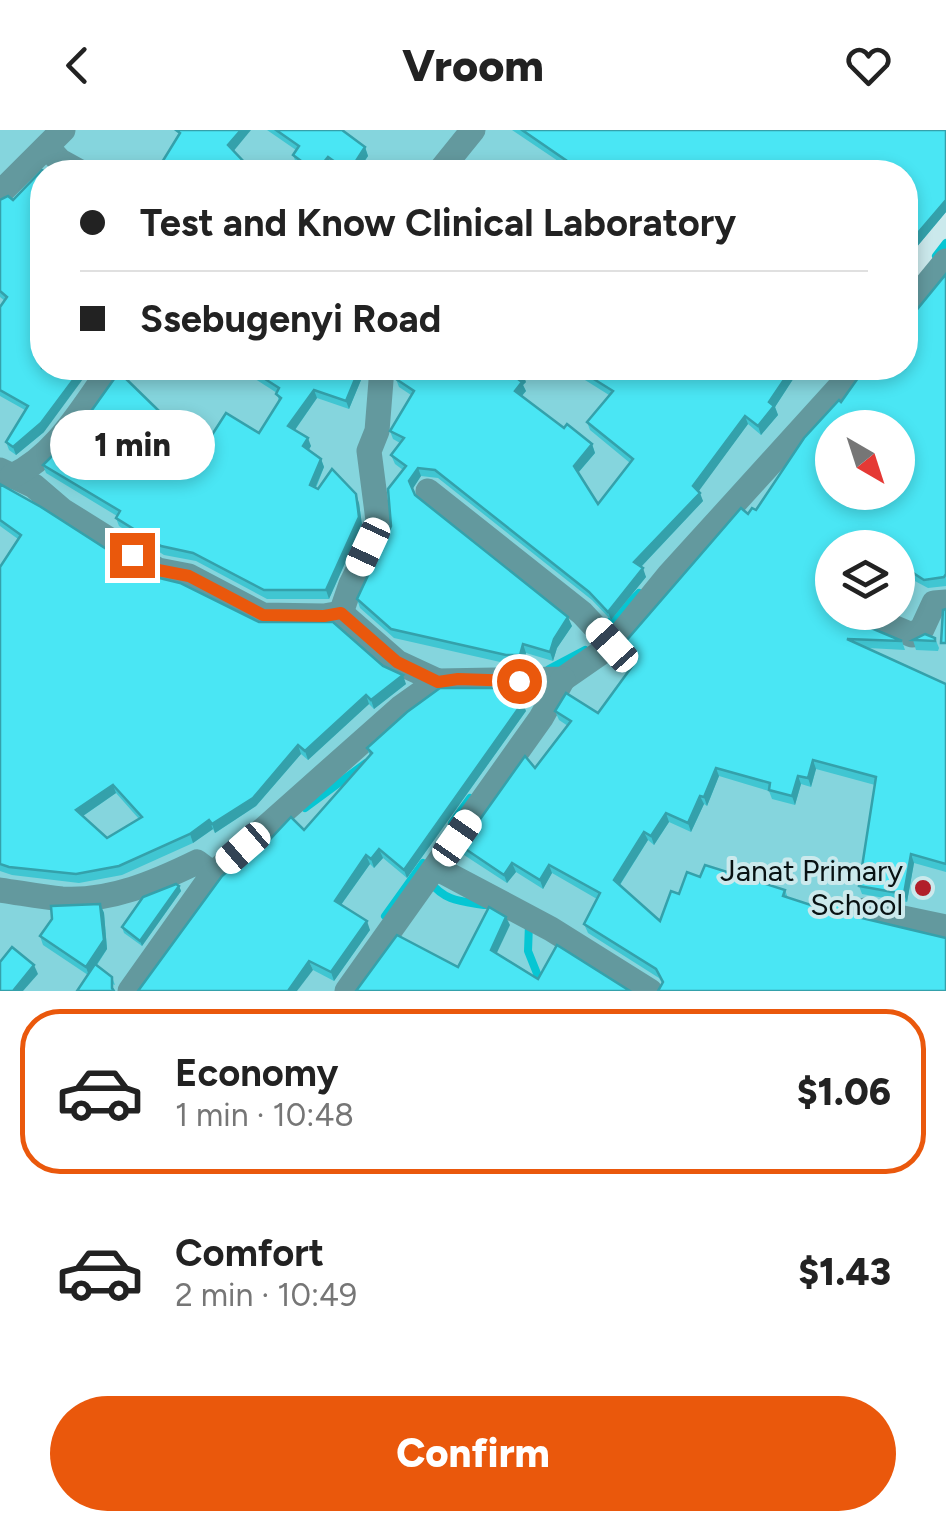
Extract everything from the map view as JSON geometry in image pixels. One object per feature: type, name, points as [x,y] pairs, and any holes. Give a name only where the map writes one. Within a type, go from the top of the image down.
[{"type":"street","points":[[449,160],[473,130]]},
{"type":"street","points":[[33,160],[55,138]]},
{"type":"street","points":[[0,193],[30,163]]},
{"type":"street","points":[[918,296],[946,261]]},
{"type":"street","points":[[6,473],[30,467],[47,452],[102,380]]},
{"type":"street","points":[[341,613],[379,528],[370,451],[377,430],[381,380]]},
{"type":"street","points":[[348,991],[541,718],[563,679],[612,645],[669,575],[845,380]]},
{"type":"street","points":[[6,473],[34,486],[78,520],[158,570],[189,576],[263,615],[341,613]]},
{"type":"street","points":[[428,491],[582,612],[612,645]]},
{"type":"street","points":[[900,630],[912,635],[922,629],[934,603],[946,602]]},
{"type":"street","points":[[341,613],[397,662],[438,682],[563,679]]},
{"type":"street","points":[[130,991],[213,874],[400,708],[438,682]]},
{"type":"street","points":[[0,890],[65,899],[114,895],[158,881],[197,862],[213,874]]},
{"type":"street","points":[[436,868],[552,930],[650,991]]},
{"type":"street","points":[[865,910],[946,927]]},
{"type":"shaded area","points":[[0,130],[536,130],[577,160],[30,160],[30,380],[886,380],[946,407],[946,991],[0,991]]},
{"type":"building","points":[[176,130],[241,130],[228,145],[242,160],[163,160],[180,133]]},
{"type":"building","points":[[276,130],[342,130],[365,147],[357,160],[300,160],[293,155],[299,146]]},
{"type":"building","points":[[522,130],[946,130],[946,200],[918,233],[918,160],[566,160]]},
{"type":"building","points":[[30,182],[30,380],[73,380],[41,423],[13,447],[6,442],[28,406],[0,390],[0,307],[7,297],[0,291],[0,200],[8,196],[13,200]]},
{"type":"building","points":[[946,274],[946,574],[924,580],[915,574],[915,530],[815,530],[815,630],[876,630],[902,641],[847,639],[946,684],[946,864],[911,854],[904,894],[859,886],[876,777],[813,760],[808,778],[798,776],[792,796],[769,790],[770,783],[716,768],[688,823],[666,813],[651,836],[644,832],[614,880],[660,921],[671,891],[679,894],[687,872],[700,877],[705,865],[785,890],[783,896],[826,910],[830,900],[846,906],[858,917],[946,938],[946,991],[658,991],[663,982],[656,969],[584,924],[600,893],[549,865],[540,880],[512,863],[504,875],[461,846],[525,756],[535,768],[571,721],[555,711],[566,693],[598,713],[636,661],[619,649],[741,508],[748,514],[752,508],[756,510],[815,426],[815,510],[915,510],[915,410],[830,410],[857,380],[918,380],[918,308]]},
{"type":"building","points":[[113,380],[127,380],[201,452],[226,413],[259,433],[281,398],[276,394],[279,388],[267,380],[355,380],[346,401],[314,390],[288,426],[308,438],[303,446],[321,459],[310,485],[318,489],[332,469],[356,494],[359,517],[326,590],[264,590],[193,553],[161,546],[116,518],[120,511],[43,465],[77,431]]},
{"type":"building","points":[[398,380],[519,380],[522,382],[515,391],[592,444],[574,466],[598,504],[633,459],[587,422],[613,391],[595,380],[784,380],[769,402],[774,406],[758,426],[745,416],[693,486],[700,493],[634,562],[643,568],[608,612],[589,592],[435,470],[418,468],[409,481],[415,495],[568,617],[550,652],[523,644],[520,655],[391,629],[357,599],[391,526],[388,489],[406,466],[391,455],[404,438],[390,431],[414,391]]},
{"type":"building","points":[[0,484],[147,575],[180,583],[259,622],[333,622],[383,666],[403,675],[371,700],[366,695],[305,751],[298,745],[253,798],[212,824],[209,820],[190,834],[119,866],[76,874],[0,864],[0,567],[21,535],[0,520]],"holes":[[[113,785],[142,817],[107,838],[76,810]]]},
{"type":"building","points":[[946,609],[946,643],[941,643],[943,610]]},
{"type":"building","points":[[925,634],[935,641],[913,640]]},
{"type":"building","points":[[440,688],[495,688],[523,702],[404,870],[379,849],[371,859],[366,855],[335,901],[367,921],[331,972],[309,961],[288,991],[138,991],[222,876],[253,848],[258,852],[291,817],[304,830],[372,753],[367,748]]},
{"type":"building","points":[[179,886],[140,941],[122,927],[143,897]]},
{"type":"building","points":[[100,904],[104,940],[86,967],[40,936],[52,919],[51,906]]},
{"type":"building","points":[[489,907],[506,917],[491,950],[538,979],[557,945],[630,991],[356,991],[397,935],[458,967]]},
{"type":"building","points":[[12,947],[34,965],[13,991],[0,991],[0,962]]},
{"type":"building","points":[[95,964],[112,977],[114,991],[77,991]]},
{"type":"waterway","points":[[936,256],[946,243]]},
{"type":"waterway","points":[[610,622],[639,593]]},
{"type":"waterway","points":[[549,669],[585,650]]},
{"type":"waterway","points":[[305,808],[366,763]]},
{"type":"waterway","points":[[452,823],[470,798]]},
{"type":"waterway","points":[[385,916],[423,863]]},
{"type":"waterway","points":[[430,882],[447,897],[484,905]]},
{"type":"waterway","points":[[529,924],[528,951],[544,991]]},
{"type":"place","name":"Janat Primary School","points":[[923,888]]},
{"type":"route","points":[[132,555],[158,570],[189,576],[263,615],[341,613],[397,662],[438,682],[519,681]]}]
